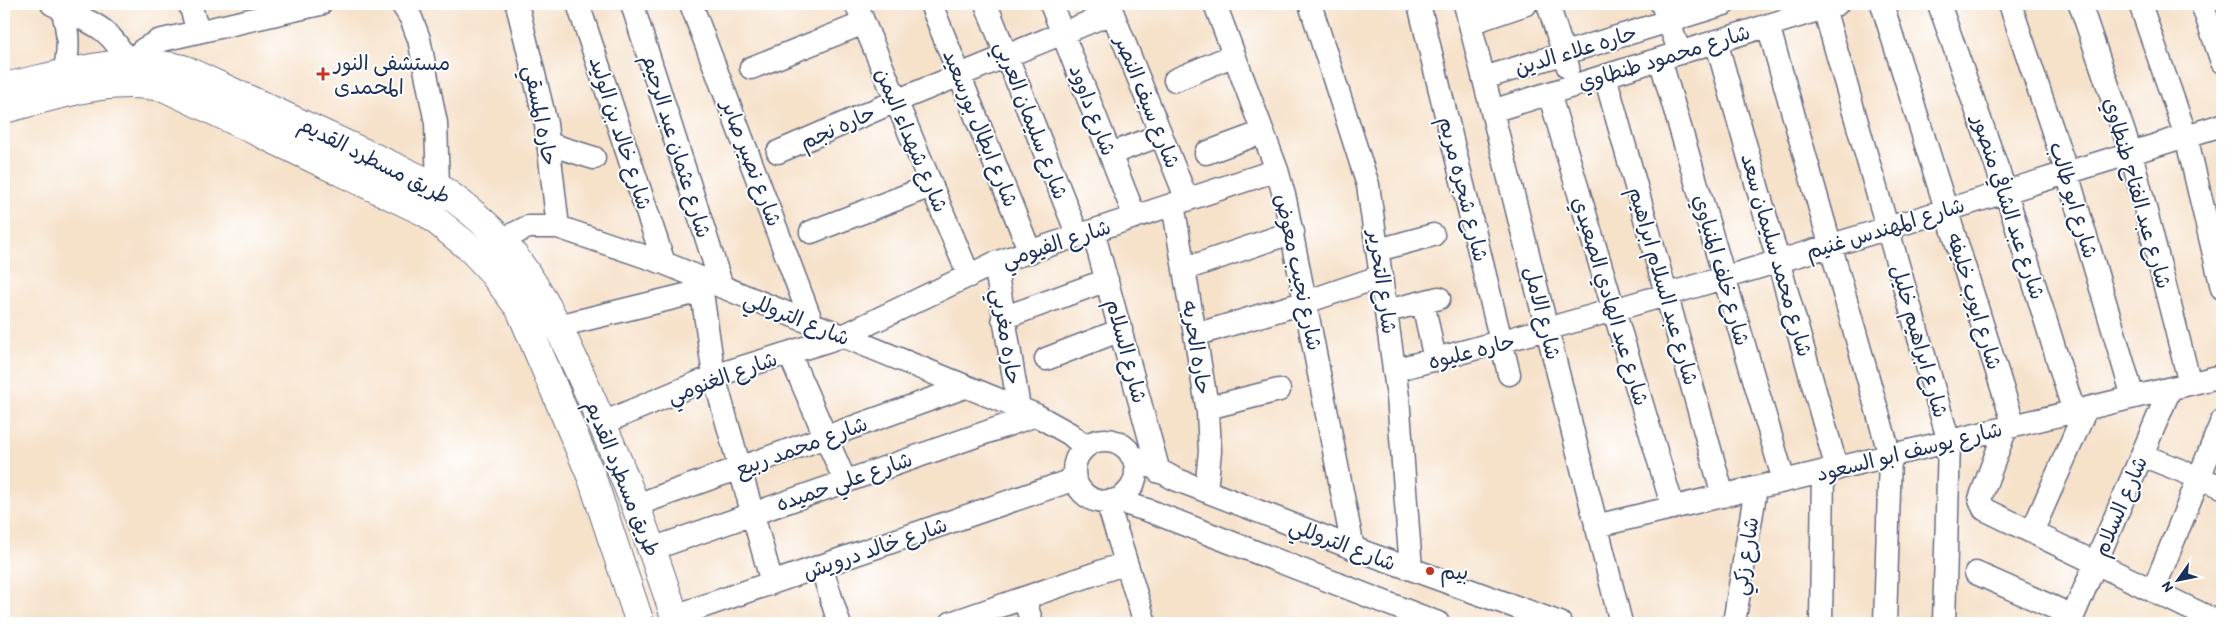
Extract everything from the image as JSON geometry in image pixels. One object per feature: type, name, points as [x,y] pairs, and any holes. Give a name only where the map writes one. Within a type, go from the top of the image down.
[{"type":"main road","name":"طريق مسطرد القديم","points":[[4,87],[128,63],[168,65],[198,74],[438,187],[458,201],[501,240],[530,278],[558,326],[603,423],[636,505],[676,620]]},
{"type":"main road","name":"طريق مسطرد القديم","points":[[4,110],[103,84],[136,82],[166,88],[427,213],[450,230],[489,268],[520,309],[592,478],[640,623]]},
{"type":"street","points":[[190,4],[198,32]]},
{"type":"street","points":[[60,5],[95,23],[109,33],[120,47],[128,63],[150,44],[198,32],[240,13],[320,4]]},
{"type":"street","points":[[402,4],[411,18],[419,39],[436,123],[438,187]]},
{"type":"street","name":"حاره المسقي","points":[[517,4],[549,144],[558,227]]},
{"type":"street","name":"شارع خالد بن الوليد","points":[[578,4],[664,263]]},
{"type":"street","name":"شارع عثمان عبد الرحيم","points":[[632,4],[708,286],[714,376],[772,583]]},
{"type":"street","name":"شارع نصير صابر","points":[[691,4],[812,323]]},
{"type":"street","name":"شارع ابطال بورسعيد","points":[[931,4],[1030,252]]},
{"type":"street","name":"شارع سليمان العربي","points":[[986,4],[1085,234]]},
{"type":"street","name":"شارع داوود","points":[[1051,4],[1134,217]]},
{"type":"street","name":"شارع نجيب معوض","points":[[1215,4],[1277,170],[1293,232],[1352,548]]},
{"type":"street","name":"شارع التحرير","points":[[1310,4],[1368,185],[1394,370],[1412,569]]},
{"type":"street","name":"شارع شجره مريم","points":[[1419,4],[1509,374]]},
{"type":"street","points":[[1468,14],[1526,4]]},
{"type":"street","points":[[1548,4],[1573,85]]},
{"type":"street","name":"حاره علاء الدين","points":[[1484,78],[1563,54],[1665,12],[1724,4]]},
{"type":"street","name":"شارع ايوب خليفه","points":[[1882,4],[1946,209],[2010,427]]},
{"type":"street","name":"شارع عبد الشافي منصور","points":[[1939,4],[2080,410]]},
{"type":"street","name":"شارع ابو طالب","points":[[2010,4],[2067,173],[2133,397]]},
{"type":"street","name":"شارع عبد الفتاح طنطاوي","points":[[2080,4],[2131,153],[2180,386]]},
{"type":"street","points":[[2140,4],[2186,136],[2222,288]]},
{"type":"street","points":[[2202,4],[2222,62]]},
{"type":"street","points":[[60,5],[68,35],[67,62],[63,75]]},
{"type":"street","name":"شارع محمود طنطاوي","points":[[1492,111],[1716,42],[1817,7]]},
{"type":"street","name":"شارع ابراهيم خليل","points":[[1817,7],[1887,227],[1949,442],[1944,623]]},
{"type":"street","name":"حاره نجم","points":[[778,152],[896,101],[1063,33],[1110,8]]},
{"type":"street","name":"شارع سيف النصر","points":[[1110,8],[1161,135],[1180,202]]},
{"type":"street","name":"شارع خلف المنياوي","points":[[1665,12],[1670,56],[1724,277],[1784,481]]},
{"type":"street","points":[[751,68],[860,13]]},
{"type":"street","name":"شارع شهداء اليمن","points":[[860,13],[969,276]]},
{"type":"street","name":"شارع الامل","points":[[1468,14],[1620,623]]},
{"type":"street","points":[[1768,25],[1890,456],[1885,623]]},
{"type":"street","name":"شارع محمد سليمان سعد","points":[[1716,42],[1778,260],[1830,470],[1821,623]]},
{"type":"street","points":[[1175,80],[1234,55]]},
{"type":"street","name":"شارع عبد السلام ابراهيم","points":[[1605,76],[1723,496]]},
{"type":"street","name":"شارع عبد الهادي الصعيدي","points":[[1549,93],[1673,508]]},
{"type":"street","name":"شارع المهندس غنيم","points":[[1547,331],[1946,209],[2006,193],[2222,125]]},
{"type":"street","points":[[1206,153],[1263,132]]},
{"type":"street","points":[[1110,154],[1161,135]]},
{"type":"street","points":[[549,144],[594,158]]},
{"type":"street","name":"شارع الفيومي","points":[[843,336],[995,263],[1277,170]]},
{"type":"street","points":[[811,232],[931,186]]},
{"type":"street","name":"حاره الحريه","points":[[1180,202],[1185,269],[1210,432],[1206,491]]},
{"type":"street","name":"شارع التروللي","points":[[501,240],[528,227],[558,227],[664,263],[708,286],[812,323],[1028,411],[1070,434],[1084,447]]},
{"type":"street","points":[[1185,269],[1293,232]]},
{"type":"street","name":"شارع السلام","points":[[1085,234],[1107,280],[1159,472]]},
{"type":"street","points":[[1378,250],[1434,235]]},
{"type":"street","name":"حاره مغربي","points":[[995,263],[1003,318],[1028,411]]},
{"type":"street","points":[[1195,335],[1306,302],[1382,276]]},
{"type":"street","points":[[1003,318],[1107,280]]},
{"type":"street","points":[[558,326],[708,286]]},
{"type":"street","points":[[1386,311],[1431,300],[1435,360]]},
{"type":"street","points":[[1046,358],[1121,330]]},
{"type":"street","name":"حاره عليوه","points":[[1394,370],[1547,331]]},
{"type":"street","name":"شارع الغنومي","points":[[603,423],[714,376],[843,336]]},
{"type":"street","points":[[789,353],[845,481]]},
{"type":"street","name":"شارع يوسف ابو السعود","points":[[1596,526],[2222,376]]},
{"type":"street","name":"شارع السلام","points":[[2072,620],[2142,455],[2180,386]]},
{"type":"street","name":"شارع محمد ربيع","points":[[636,505],[966,387]]},
{"type":"street","points":[[1207,408],[1279,390]]},
{"type":"street","points":[[2032,532],[2080,410]]},
{"type":"street","name":"شارع علي حميده","points":[[652,549],[845,481],[1028,411]]},
{"type":"street","points":[[2153,591],[2222,421]]},
{"type":"street","points":[[2010,427],[1980,499],[1989,512],[2220,623]]},
{"type":"street","points":[[1110,440],[1118,443],[1131,455],[1134,464],[1134,481],[1130,489],[1111,500],[1096,500],[1087,496],[1075,479],[1075,462],[1084,447],[1092,442],[1110,440]]},
{"type":"street","name":"شارع التروللي","points":[[1131,455],[1159,472],[1206,491],[1352,548],[1560,623]]},
{"type":"street","points":[[2142,455],[2222,487]]},
{"type":"street","name":"شارع خالد درويش","points":[[676,620],[772,583],[1075,479]]},
{"type":"street","name":"شارع زكي","points":[[1734,623],[1756,488]]},
{"type":"street","points":[[1111,500],[1126,563],[1146,623]]},
{"type":"street","name":"شارع التروللي","points":[[1111,500],[1150,510],[1438,623]]},
{"type":"street","points":[[951,623],[1126,563]]},
{"type":"street","points":[[821,566],[839,623]]},
{"type":"street","points":[[1976,574],[2072,620]]},
{"type":"street","points":[[1024,598],[1032,623]]},
{"type":"place","name":"مستشفى النور المحمدى","points":[[323,74]]},
{"type":"place","name":"بيم","points":[[1430,571]]}]
